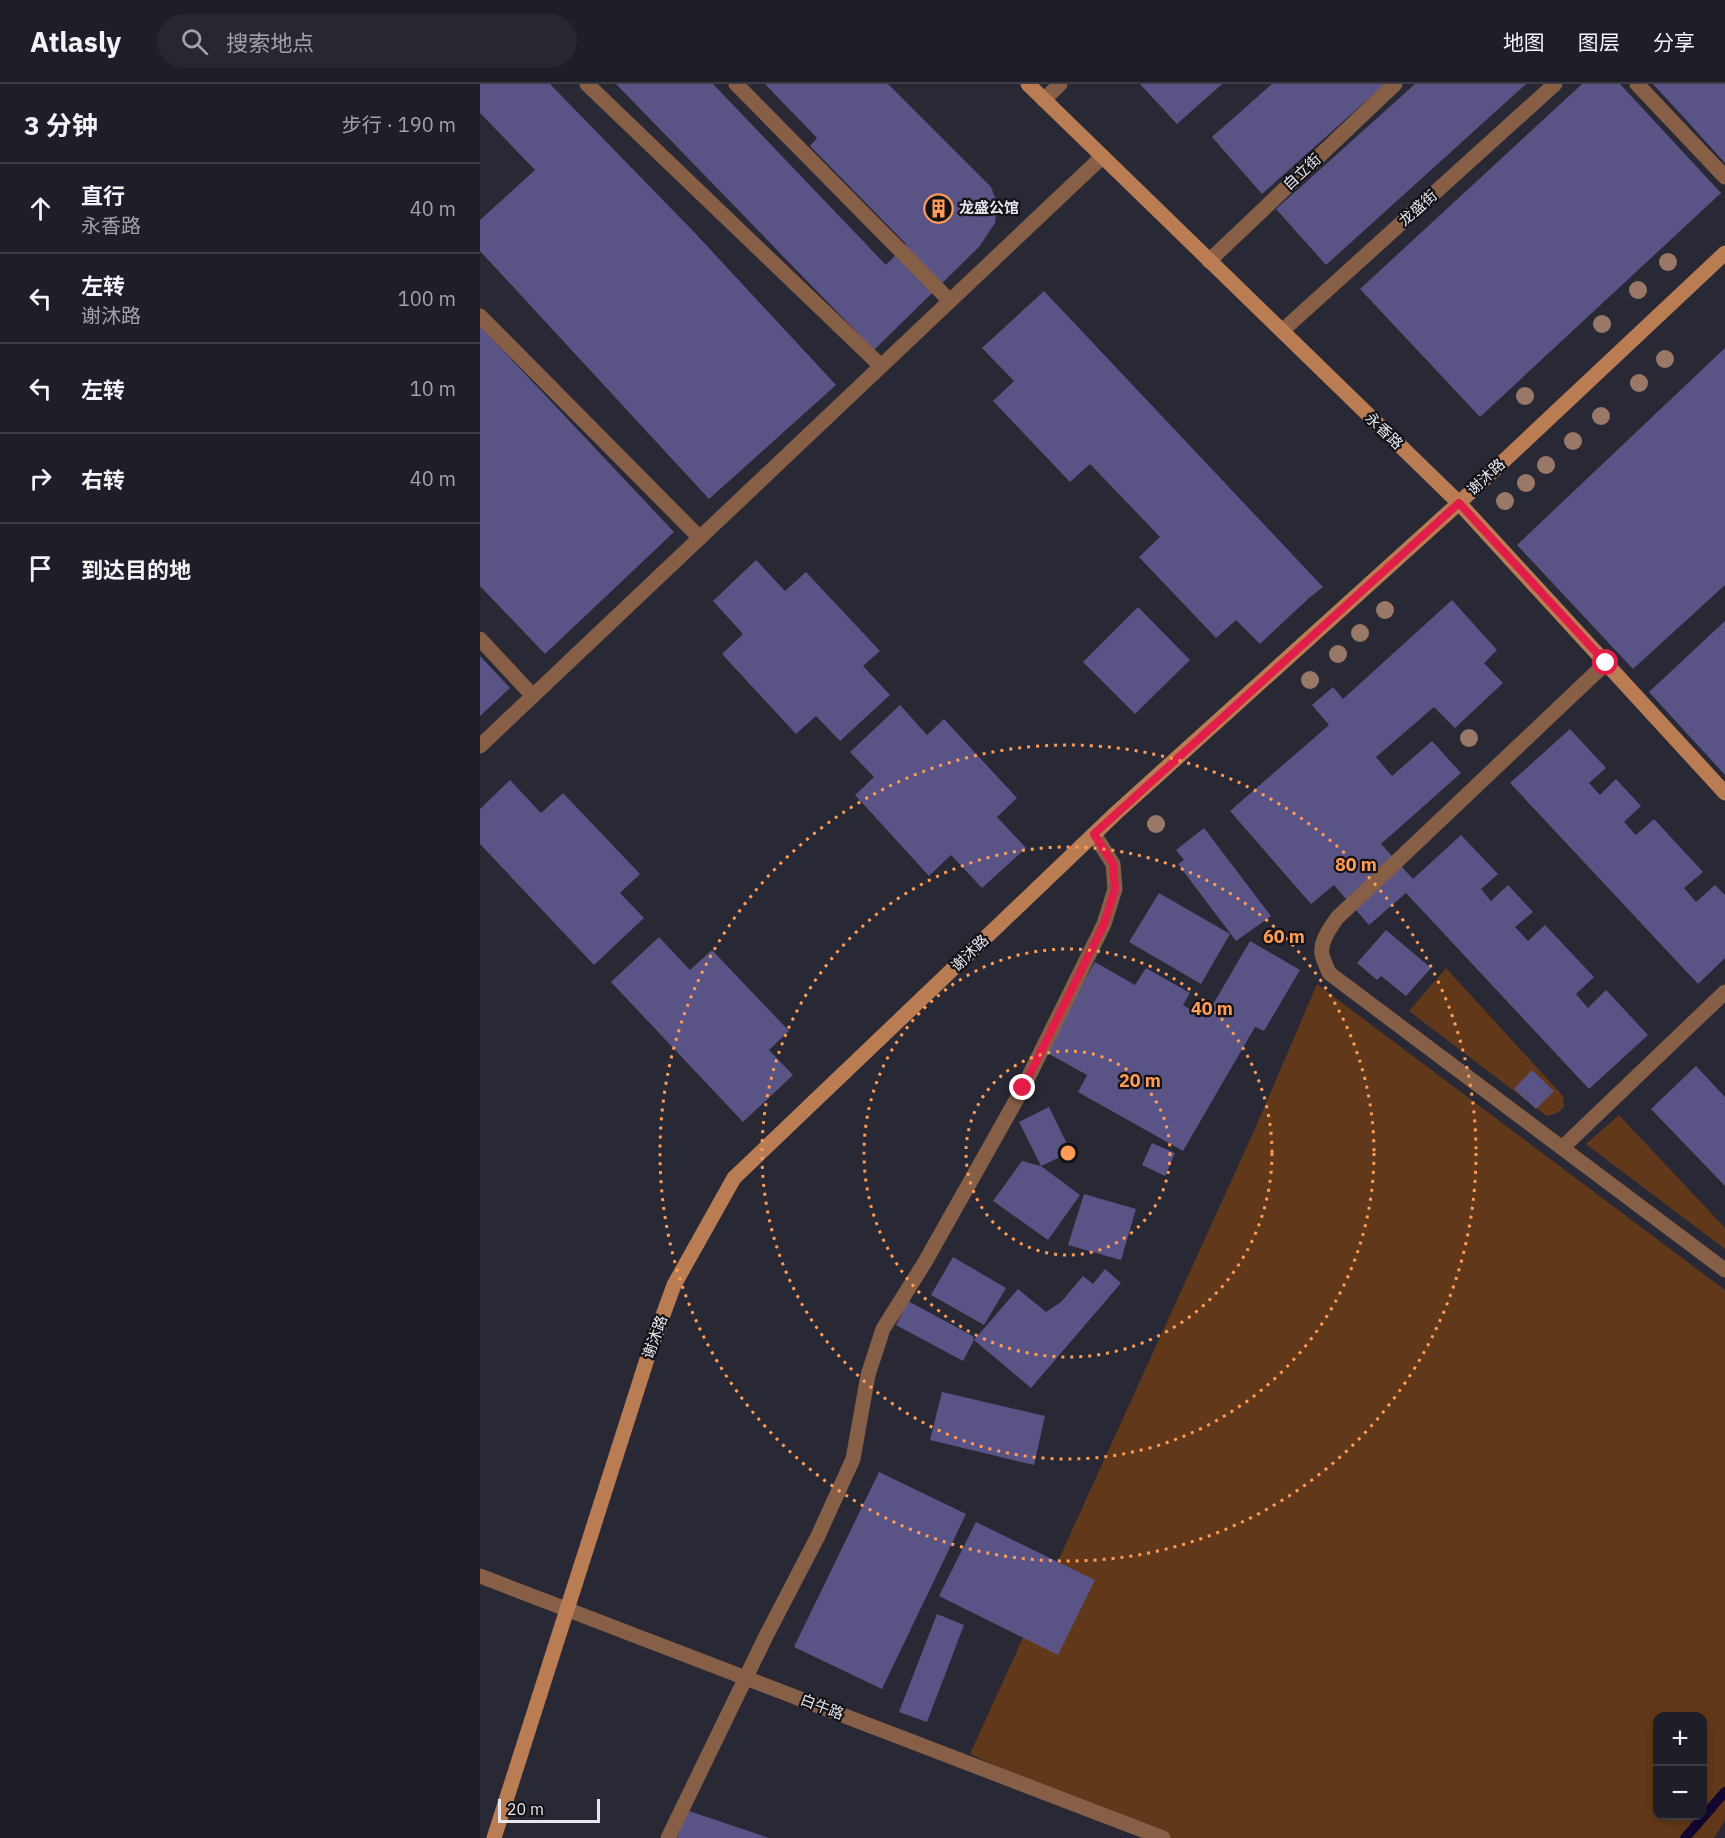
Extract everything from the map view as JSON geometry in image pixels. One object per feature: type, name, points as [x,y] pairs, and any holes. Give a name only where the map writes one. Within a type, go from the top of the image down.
[{"type":"street","points":[[588,84],[882,366]]},
{"type":"street","points":[[736,84],[950,302]]},
{"type":"street","name":"永香路","points":[[1028,84],[1459,503],[1725,793]]},
{"type":"street","points":[[1044,100],[1060,84]]},
{"type":"street","name":"自立街","points":[[1209,261],[1395,84]]},
{"type":"street","name":"龙盛街","points":[[1282,331],[1555,84]]},
{"type":"street","points":[[1637,84],[1725,177]]},
{"type":"street","points":[[480,746],[1102,158]]},
{"type":"street","name":"谢沐路","points":[[494,1838],[648,1356],[674,1285],[734,1178],[1094,834],[1459,503],[1725,252]]},
{"type":"street","points":[[480,316],[700,538]]},
{"type":"street","points":[[480,639],[533,696]]},
{"type":"street","points":[[1606,663],[1337,918],[1323,942],[1322,953],[1329,973],[1725,1270]]},
{"type":"street","points":[[668,1838],[818,1536],[853,1459],[868,1375],[883,1329],[925,1262],[1023,1088],[1104,924],[1115,889],[1113,864],[1094,834]]},
{"type":"street","points":[[1562,1148],[1725,992]]},
{"type":"street","name":"白牛路","points":[[480,1576],[1163,1838]]},
{"type":"shaded area","points":[[1446,968],[1563,1096],[1564,1107],[1557,1113],[1547,1116],[1409,1011]]},
{"type":"shaded area","points":[[1317,984],[1725,1290],[1725,1820],[1714,1838],[1155,1838],[970,1754],[1254,1131]]},
{"type":"shaded area","points":[[1619,1115],[1725,1228],[1725,1249],[1586,1144]]},
{"type":"building","points":[[480,84],[550,84],[695,233],[836,385],[709,499],[480,251],[480,220],[535,170],[480,113]]},
{"type":"building","points":[[616,84],[713,84],[886,265],[906,244],[810,146],[817,138],[765,84],[888,84],[991,187],[997,203],[995,223],[979,247],[874,350]]},
{"type":"building","points":[[1140,84],[1222,84],[1177,124]]},
{"type":"building","points":[[1272,84],[1385,84],[1262,194],[1212,137]]},
{"type":"building","points":[[1415,84],[1526,84],[1326,265],[1276,209]]},
{"type":"building","points":[[1582,84],[1620,84],[1721,193],[1480,417],[1360,289]]},
{"type":"building","points":[[1653,84],[1725,84],[1725,163],[1678,111]]},
{"type":"building","points":[[1044,291],[1323,587],[1260,644],[1236,620],[1216,638],[1139,557],[1160,537],[1090,464],[1070,482],[993,401],[1014,381],[982,348]]},
{"type":"building","points":[[480,326],[674,532],[545,654],[480,586]]},
{"type":"building","points":[[1725,348],[1725,585],[1633,669],[1517,545]]},
{"type":"building","points":[[756,560],[785,591],[806,572],[880,651],[863,666],[890,695],[840,741],[816,716],[796,734],[722,654],[743,634],[713,601]]},
{"type":"building","points":[[1452,600],[1497,650],[1484,663],[1503,683],[1455,728],[1434,707],[1376,757],[1392,776],[1432,741],[1461,773],[1381,844],[1413,879],[1461,835],[1498,874],[1481,889],[1491,901],[1508,885],[1533,912],[1515,927],[1528,941],[1545,925],[1594,977],[1576,994],[1588,1008],[1606,990],[1648,1035],[1589,1089],[1406,893],[1369,925],[1334,885],[1311,904],[1230,811],[1329,725],[1312,705],[1333,687],[1343,699]]},
{"type":"building","points":[[1138,607],[1190,660],[1135,714],[1083,662]]},
{"type":"building","points":[[1725,621],[1725,775],[1649,692]]},
{"type":"building","points":[[480,656],[510,688],[480,716]]},
{"type":"building","points":[[900,705],[927,735],[944,719],[1017,798],[997,817],[1026,848],[982,888],[951,855],[929,876],[855,795],[874,777],[850,752]]},
{"type":"building","points":[[1570,729],[1606,768],[1589,783],[1600,795],[1616,779],[1641,806],[1624,822],[1636,835],[1654,819],[1703,872],[1684,888],[1696,902],[1715,885],[1725,895],[1725,958],[1698,984],[1510,783]]},
{"type":"building","points":[[510,780],[541,813],[563,793],[640,874],[620,893],[644,918],[594,965],[480,844],[480,809]]},
{"type":"building","points":[[1204,828],[1271,916],[1236,941],[1178,864],[1184,860],[1176,850]]},
{"type":"building","points":[[1159,893],[1230,934],[1201,984],[1129,942]]},
{"type":"building","points":[[1386,930],[1431,968],[1406,996],[1381,976],[1377,980],[1357,963]]},
{"type":"building","points":[[659,937],[690,970],[712,950],[789,1031],[769,1050],[793,1075],[743,1122],[611,982]]},
{"type":"building","points":[[1250,941],[1300,970],[1264,1031],[1255,1027],[1183,1151],[1078,1092],[1087,1075],[1044,1051],[1095,962],[1135,985],[1146,968],[1190,993],[1183,1005],[1205,1018]]},
{"type":"building","points":[[1696,1066],[1725,1097],[1725,1186],[1651,1109]]},
{"type":"building","points":[[1532,1070],[1554,1091],[1536,1109],[1514,1089]]},
{"type":"building","points":[[1049,1107],[1071,1152],[1041,1166],[1019,1122]]},
{"type":"building","points":[[1152,1143],[1175,1153],[1165,1176],[1142,1165]]},
{"type":"building","points":[[1022,1161],[1041,1166],[1080,1195],[1048,1240],[993,1201]]},
{"type":"building","points":[[1084,1194],[1136,1209],[1121,1260],[1068,1245]]},
{"type":"building","points":[[953,1257],[1006,1288],[984,1325],[931,1295]]},
{"type":"building","points":[[1105,1269],[1121,1283],[1031,1388],[974,1340],[1018,1289],[1046,1312],[1061,1302],[1083,1276],[1093,1284]]},
{"type":"building","points":[[908,1301],[973,1336],[974,1340],[963,1361],[896,1325]]},
{"type":"building","points":[[942,1392],[1045,1416],[1034,1465],[930,1440]]},
{"type":"building","points":[[879,1472],[966,1514],[882,1689],[794,1647]]},
{"type":"building","points":[[976,1522],[1095,1580],[1058,1655],[939,1596]]},
{"type":"building","points":[[937,1614],[964,1625],[927,1722],[899,1712]]},
{"type":"building","points":[[686,1810],[769,1838],[677,1838]]},
{"type":"waterway","points":[[1685,1838],[1725,1792]]},
{"type":"place","name":"龙盛公馆","points":[[938,208]]},
{"type":"route","points":[[1023,1088],[1104,924],[1115,889],[1113,864],[1094,834],[1459,503],[1606,663]]}]
